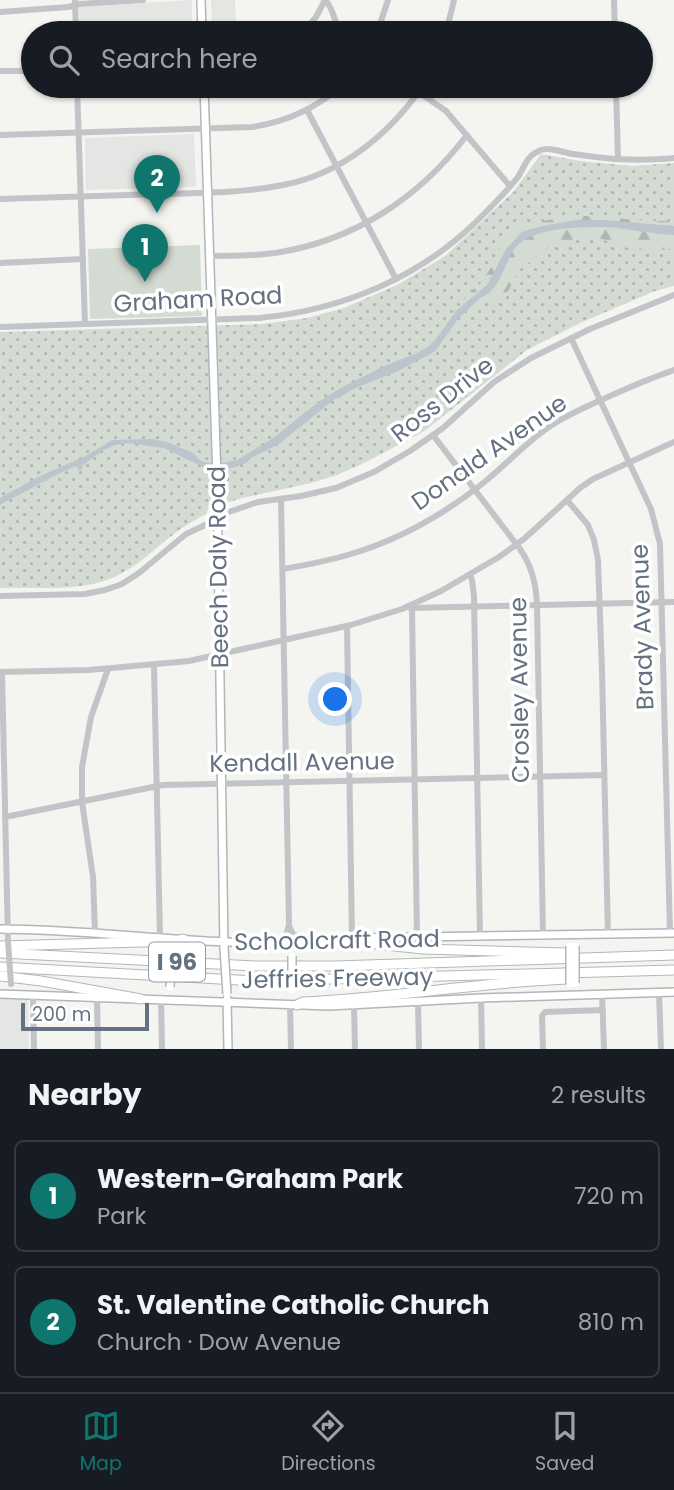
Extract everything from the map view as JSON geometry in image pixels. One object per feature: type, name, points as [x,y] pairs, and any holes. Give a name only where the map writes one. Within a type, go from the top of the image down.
[{"type":"highway","points":[[4,943],[187,939]]},
{"type":"highway","points":[[319,940],[423,949],[522,953],[626,951],[674,955]]},
{"type":"highway","name":"Jeffries Freeway","points":[[0,953],[242,965],[323,966],[674,955]]},
{"type":"highway","name":"Jeffries Freeway","points":[[0,967],[257,981],[674,970]]},
{"type":"highway","points":[[291,1005],[487,984],[588,978],[615,972]]},
{"type":"highway","points":[[0,976],[141,999]]},
{"type":"main road","points":[[201,0],[202,21]]},
{"type":"main road","name":"Beech Daly Road","points":[[205,98],[218,519],[228,1049]]},
{"type":"main road","name":"Schoolcraft Road","points":[[4,929],[95,932],[187,939],[224,945],[352,938],[672,933]]},
{"type":"main road","points":[[563,935],[572,946],[573,983],[585,995]]},
{"type":"main road","points":[[572,946],[582,935]]},
{"type":"main road","points":[[180,1000],[170,987],[173,953],[179,943],[187,939]]},
{"type":"main road","points":[[278,942],[289,945],[292,956],[291,1005]]},
{"type":"main road","points":[[559,996],[573,983]]},
{"type":"main road","points":[[0,994],[180,1000],[227,998],[291,1005],[354,1006],[481,998],[674,992]]},
{"type":"street","points":[[0,12],[68,7],[75,2],[143,0]]},
{"type":"street","points":[[313,21],[325,0],[331,7],[334,21]]},
{"type":"street","points":[[381,21],[388,0]]},
{"type":"street","points":[[449,21],[454,0]]},
{"type":"street","points":[[614,0],[615,21]]},
{"type":"street","points":[[75,2],[76,21]]},
{"type":"street","points":[[0,71],[21,71]]},
{"type":"street","points":[[78,98],[85,324]]},
{"type":"street","points":[[0,135],[239,128],[265,125],[289,118],[326,98]]},
{"type":"street","points":[[0,199],[208,192],[284,185],[310,178],[360,151],[383,134],[414,98]]},
{"type":"street","points":[[432,98],[510,186]]},
{"type":"street","points":[[616,98],[618,159]]},
{"type":"street","points":[[307,110],[396,279]]},
{"type":"street","points":[[210,256],[265,254],[332,239],[366,222],[414,192],[446,161],[467,135]]},
{"type":"street","name":"Graham Road","points":[[0,327],[259,318],[312,311],[353,299],[428,260],[469,228],[510,186],[531,156],[541,150],[618,159],[674,158]]},
{"type":"street","points":[[0,262],[83,259]]},
{"type":"street","name":"Ross Drive","points":[[0,596],[92,593],[114,587],[134,577],[186,534],[226,513],[258,502],[325,491],[392,462],[433,435],[501,377],[531,358],[571,338],[674,295]]},
{"type":"street","name":"Brady Avenue","points":[[571,338],[651,509],[658,533],[662,559],[672,933]]},
{"type":"street","name":"Donald Avenue","points":[[283,569],[326,561],[377,545],[419,525],[474,490],[546,429],[563,418],[638,383],[674,370]]},
{"type":"street","name":"Crosley Avenue","points":[[433,435],[525,556],[536,587],[543,936]]},
{"type":"street","points":[[11,994],[4,943],[5,817],[1,672],[108,669],[188,661],[347,626],[402,609],[470,575],[516,545],[593,479],[674,442]]},
{"type":"street","points":[[281,499],[289,925],[292,934],[308,940]]},
{"type":"street","points":[[567,500],[586,520],[598,560],[608,934]]},
{"type":"street","points":[[470,575],[474,590],[480,937]]},
{"type":"street","points":[[402,609],[674,602]]},
{"type":"street","points":[[412,608],[417,938]]},
{"type":"street","points":[[347,626],[352,938]]},
{"type":"street","points":[[154,665],[160,937]]},
{"type":"street","points":[[95,932],[93,877],[82,802],[82,767],[86,735],[108,669]]},
{"type":"street","name":"Kendall Avenue","points":[[5,817],[157,786],[604,775]]},
{"type":"street","points":[[278,942],[286,935],[289,925]]},
{"type":"street","points":[[659,992],[661,1049]]},
{"type":"street","points":[[603,994],[604,1049]]},
{"type":"street","points":[[33,995],[34,1049]]},
{"type":"street","points":[[97,998],[98,1049]]},
{"type":"street","points":[[481,998],[482,1049]]},
{"type":"street","points":[[161,999],[162,1049]]},
{"type":"street","points":[[418,1002],[419,1049]]},
{"type":"street","points":[[291,1005],[291,1049]]},
{"type":"street","points":[[354,1006],[355,1049]]},
{"type":"street","points":[[543,1049],[542,1016],[545,1012],[603,1010]]},
{"type":"shaded area","points":[[192,0],[192,21],[80,21],[79,7]]},
{"type":"shaded area","points":[[211,0],[235,0],[236,21],[212,21]]},
{"type":"shaded area","points":[[194,134],[196,187],[86,190],[85,138]]},
{"type":"shaded area","points":[[576,220],[674,226],[674,235],[593,227],[554,230],[530,237],[513,251],[491,291],[458,319],[436,350],[396,372],[336,398],[279,444],[246,463],[233,468],[203,467],[164,448],[127,443],[115,445],[102,451],[79,471],[76,466],[0,505],[0,498],[38,477],[86,456],[112,440],[152,439],[193,453],[201,461],[222,463],[237,460],[272,439],[339,389],[429,346],[456,311],[487,285],[506,249],[522,232]]},
{"type":"shaded area","points":[[0,999],[28,1000],[29,1049],[0,1049]]},
{"type":"green space","points":[[541,154],[632,166],[674,163],[674,286],[655,291],[580,323],[527,350],[423,432],[366,462],[311,483],[242,498],[208,509],[206,514],[178,531],[129,569],[112,578],[71,587],[0,588],[0,332],[262,324],[307,318],[344,308],[399,284],[445,256],[513,192]]},
{"type":"green space","points":[[585,216],[674,221],[674,249],[618,247],[603,239],[567,242],[548,248],[518,271],[509,290],[498,301],[490,298],[474,309],[464,297],[481,283],[499,255],[500,245],[509,231],[522,225]]},
{"type":"green space","points":[[200,245],[202,316],[90,319],[88,249]]},
{"type":"place","name":"St. Valentine Catholic Church","points":[[157,213]]},
{"type":"place","name":"Western-Graham Park","points":[[145,282]]}]
